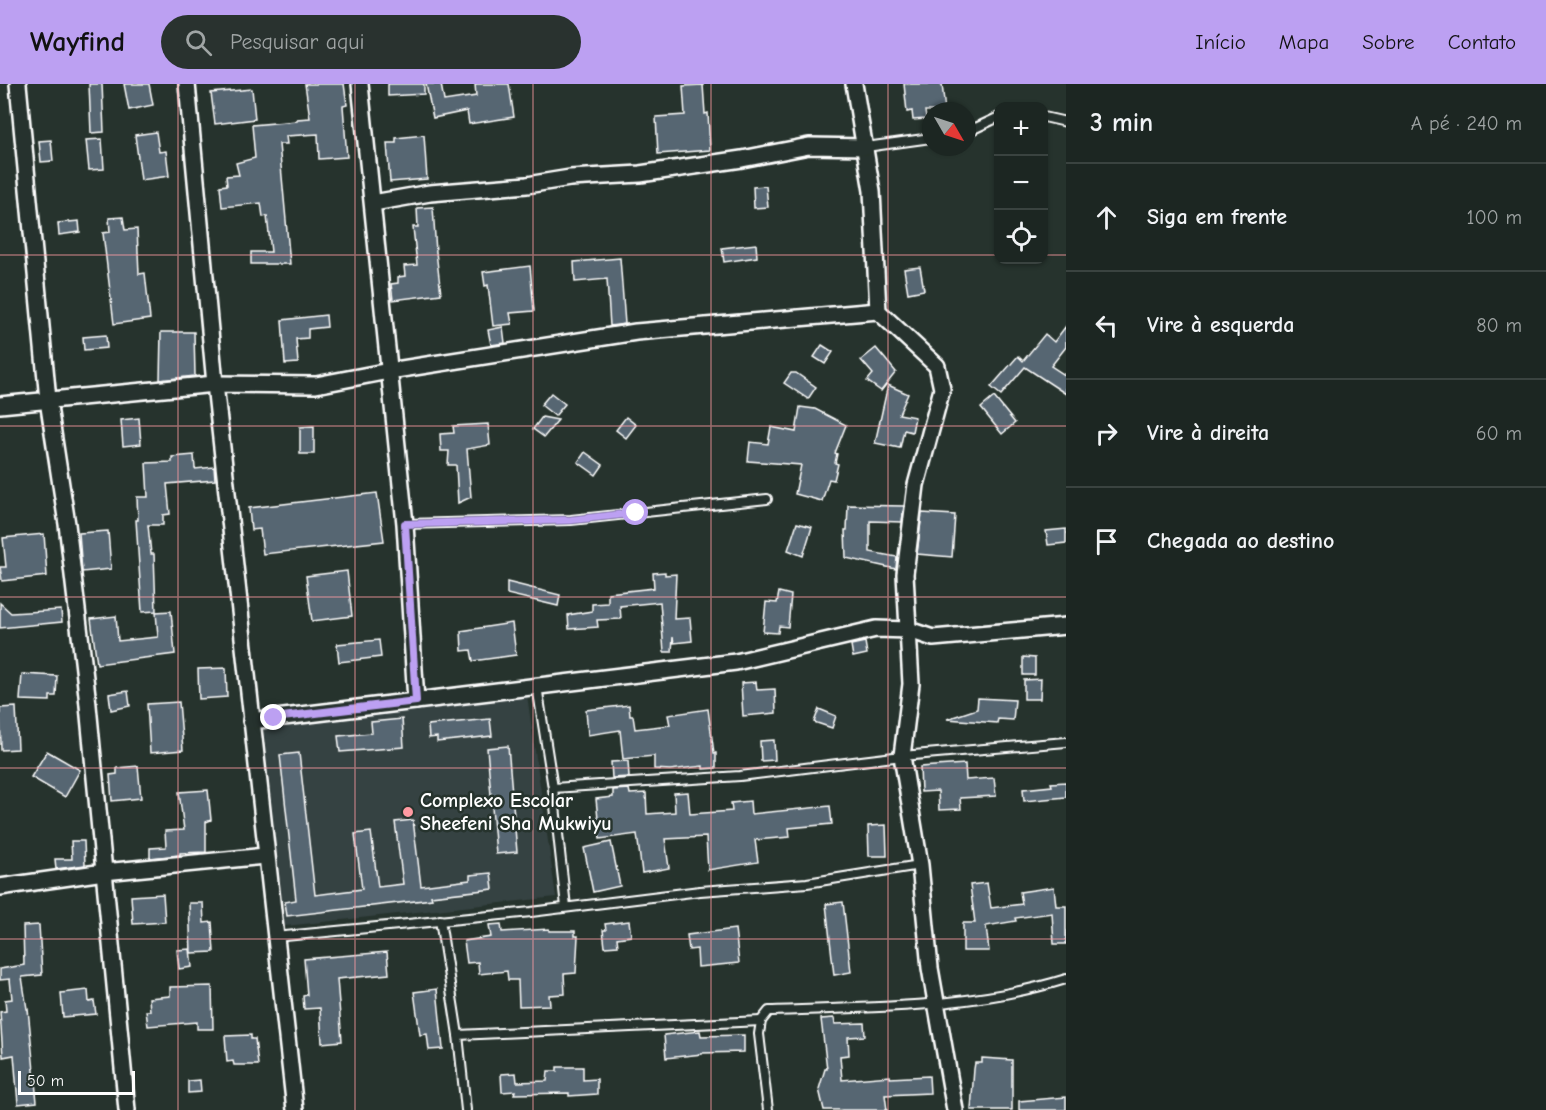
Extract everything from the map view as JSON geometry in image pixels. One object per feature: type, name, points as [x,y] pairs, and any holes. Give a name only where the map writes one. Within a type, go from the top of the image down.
[{"type":"street","points":[[18,84],[48,400],[67,524],[87,695],[127,1110]]},
{"type":"street","points":[[187,84],[215,384],[295,1110]]},
{"type":"street","points":[[360,84],[405,524],[416,701]]},
{"type":"street","points":[[854,84],[872,191],[878,311],[937,366],[942,389],[916,485],[905,574],[911,684],[902,756],[920,865],[930,968],[955,1110]]},
{"type":"street","points":[[373,202],[430,193],[570,178],[640,174],[742,159],[809,146],[866,147]]},
{"type":"street","points":[[0,405],[215,384],[316,385],[389,371],[636,332],[878,311]]},
{"type":"street","points":[[251,721],[736,662],[876,629],[909,630],[933,638],[1066,626]]},
{"type":"street","points":[[0,887],[105,872],[266,856]]},
{"type":"lane","points":[[1048,118],[1066,122]]},
{"type":"lane","points":[[976,128],[994,119]]},
{"type":"lane","points":[[866,147],[922,139]]},
{"type":"lane","points":[[405,524],[571,520],[767,499]]},
{"type":"lane","points":[[537,686],[553,788],[566,907]]},
{"type":"lane","points":[[553,788],[740,776],[902,756],[1066,742]]},
{"type":"lane","points":[[275,938],[700,891],[807,883],[920,865]]},
{"type":"lane","points":[[440,920],[458,1035],[466,1110]]},
{"type":"lane","points":[[768,1110],[759,1034],[760,1021],[769,1011],[937,1004],[1042,987],[1066,979]]},
{"type":"lane","points":[[458,1035],[760,1021]]},
{"type":"shaded area","name":"Complexo Escolar Sheefeni Sha Mukwiyu","points":[[527,695],[556,897],[285,926],[263,726]]},
{"type":"building","points":[[89,84],[102,84],[104,132],[91,133]]},
{"type":"building","points":[[124,84],[149,84],[153,105],[129,110]]},
{"type":"building","points":[[305,84],[344,84],[347,105],[343,106],[347,157],[319,159],[318,134],[286,136],[287,144],[279,144],[290,264],[251,264],[251,252],[271,252],[267,216],[263,217],[261,203],[222,207],[220,186],[227,185],[226,176],[239,175],[236,163],[255,158],[252,125],[310,118]]},
{"type":"building","points":[[388,84],[424,84],[424,94],[388,96]]},
{"type":"building","points":[[426,84],[441,84],[444,101],[476,96],[475,84],[509,84],[514,117],[469,124],[467,111],[433,118]]},
{"type":"building","points":[[904,84],[942,84],[944,102],[922,102],[922,119],[913,120],[912,111],[907,112]]},
{"type":"building","points":[[703,85],[705,114],[708,113],[710,150],[658,154],[656,117],[685,115],[683,86]]},
{"type":"building","points":[[252,89],[255,119],[215,124],[211,93]]},
{"type":"building","points":[[156,132],[159,152],[166,151],[169,176],[141,180],[135,135]]},
{"type":"building","points":[[424,135],[427,179],[390,182],[387,143],[396,143],[396,138]]},
{"type":"building","points":[[102,139],[104,169],[89,170],[86,140]]},
{"type":"building","points":[[51,140],[53,161],[41,162],[39,141]]},
{"type":"building","points":[[766,186],[768,207],[754,208],[753,187]]},
{"type":"building","points":[[433,207],[441,294],[393,300],[391,284],[398,283],[398,277],[405,276],[404,266],[417,265],[413,227],[418,227],[417,208]]},
{"type":"building","points":[[123,217],[125,230],[137,229],[139,274],[145,273],[150,319],[114,324],[103,233],[110,232],[109,218]]},
{"type":"building","points":[[79,221],[80,232],[59,235],[58,223]]},
{"type":"building","points":[[756,244],[757,257],[724,262],[722,248]]},
{"type":"building","points":[[620,258],[625,324],[610,326],[607,279],[575,282],[574,262]]},
{"type":"building","points":[[530,266],[534,311],[510,313],[512,324],[493,326],[488,285],[485,286],[483,272]]},
{"type":"building","points":[[920,267],[924,290],[908,293],[904,269]]},
{"type":"building","points":[[326,315],[327,327],[308,329],[308,338],[296,339],[298,363],[285,364],[282,320]]},
{"type":"building","points":[[1066,326],[1066,347],[1051,366],[1066,376],[1066,394],[1025,367],[1001,395],[991,387],[1018,356],[1023,361],[1045,334],[1054,342]]},
{"type":"building","points":[[503,327],[505,343],[491,345],[488,330]]},
{"type":"building","points":[[161,332],[194,332],[195,376],[160,380]]},
{"type":"building","points":[[106,335],[107,348],[84,350],[83,337]]},
{"type":"building","points":[[822,345],[833,352],[825,364],[814,357]]},
{"type":"building","points":[[876,348],[896,372],[881,391],[867,381],[873,374],[861,360]]},
{"type":"building","points":[[791,373],[796,373],[816,387],[808,399],[784,383]]},
{"type":"building","points":[[888,385],[908,394],[899,414],[915,417],[912,432],[904,430],[900,448],[875,443]]},
{"type":"building","points":[[551,393],[565,404],[555,416],[541,405]]},
{"type":"building","points":[[994,397],[1015,423],[1002,434],[981,408]]},
{"type":"building","points":[[800,407],[815,409],[846,425],[835,453],[837,454],[835,463],[838,464],[834,480],[829,479],[822,501],[795,494],[801,465],[748,461],[750,442],[768,444],[771,427],[796,432]]},
{"type":"building","points":[[542,417],[558,420],[544,437],[533,429]]},
{"type":"building","points":[[626,417],[636,425],[626,438],[616,430]]},
{"type":"building","points":[[139,418],[141,444],[123,446],[121,420]]},
{"type":"building","points":[[488,424],[490,445],[467,449],[471,497],[458,503],[456,465],[448,465],[449,451],[441,451],[440,434],[454,433],[453,426]]},
{"type":"building","points":[[314,426],[314,454],[300,454],[300,427]]},
{"type":"building","points":[[585,452],[603,465],[596,475],[578,462]]},
{"type":"building","points":[[194,455],[195,469],[214,467],[215,480],[167,484],[170,514],[163,515],[163,525],[148,525],[151,554],[154,554],[156,611],[142,612],[136,520],[138,520],[137,497],[148,497],[146,463],[172,462],[172,457]]},
{"type":"building","points":[[377,493],[384,541],[263,554],[260,529],[251,530],[249,508]]},
{"type":"building","points":[[848,505],[904,506],[902,522],[870,521],[870,552],[897,557],[896,569],[846,558],[845,530],[847,530]]},
{"type":"building","points":[[922,513],[955,515],[952,557],[917,554]]},
{"type":"building","points":[[797,523],[812,527],[803,556],[788,550]]},
{"type":"building","points":[[1066,529],[1066,543],[1048,545],[1046,531]]},
{"type":"building","points":[[108,531],[111,569],[82,572],[79,533]]},
{"type":"building","points":[[44,534],[47,576],[2,581],[0,567],[6,567],[3,538]]},
{"type":"building","points":[[347,571],[352,616],[312,621],[306,576]]},
{"type":"building","points":[[665,572],[665,575],[676,574],[674,619],[690,618],[692,641],[674,643],[673,637],[672,652],[664,652],[660,602],[620,606],[621,619],[597,620],[598,627],[569,629],[568,615],[592,611],[592,604],[608,603],[608,593],[654,588],[653,573]]},
{"type":"building","points":[[507,582],[560,595],[558,606],[507,594]]},
{"type":"building","points":[[779,592],[791,595],[788,627],[779,626],[778,633],[763,632],[766,602],[777,603]]},
{"type":"building","points":[[0,603],[11,613],[61,610],[62,622],[0,628]]},
{"type":"building","points":[[171,611],[175,654],[97,664],[91,619],[116,616],[118,641],[158,637],[156,612]]},
{"type":"building","points":[[512,623],[516,655],[473,661],[471,650],[462,651],[461,631]]},
{"type":"building","points":[[379,640],[381,657],[339,662],[337,644]]},
{"type":"building","points":[[865,642],[867,654],[853,657],[851,645]]},
{"type":"building","points":[[1023,657],[1035,658],[1035,675],[1023,675]]},
{"type":"building","points":[[226,668],[227,697],[199,699],[198,669]]},
{"type":"building","points":[[22,674],[57,676],[56,696],[50,696],[50,701],[20,700]]},
{"type":"building","points":[[1041,679],[1040,699],[1024,699],[1024,680]]},
{"type":"building","points":[[756,682],[757,690],[775,689],[776,713],[743,716],[741,683]]},
{"type":"building","points":[[128,691],[130,706],[111,710],[109,694]]},
{"type":"building","points":[[978,698],[1015,700],[1013,720],[998,719],[997,723],[947,719],[977,709]]},
{"type":"building","points":[[179,702],[183,750],[150,753],[147,704]]},
{"type":"building","points":[[629,705],[635,729],[670,725],[668,715],[708,709],[714,753],[716,753],[716,768],[703,769],[703,766],[670,770],[654,769],[654,756],[623,759],[620,730],[588,735],[586,710]]},
{"type":"building","points":[[16,707],[18,749],[1,750],[0,708]]},
{"type":"building","points":[[819,709],[836,716],[832,728],[814,722]]},
{"type":"building","points":[[402,719],[404,747],[340,752],[338,736],[372,733],[371,722]]},
{"type":"building","points":[[490,719],[492,736],[437,742],[437,737],[429,738],[428,725]]},
{"type":"building","points":[[774,740],[775,760],[761,761],[760,741]]},
{"type":"building","points":[[508,746],[517,852],[496,854],[487,748]]},
{"type":"building","points":[[47,751],[80,770],[65,797],[31,777]]},
{"type":"building","points":[[299,753],[315,895],[362,889],[355,834],[371,832],[378,887],[403,884],[395,822],[413,820],[421,886],[470,880],[470,875],[491,873],[493,889],[431,896],[432,899],[287,916],[285,902],[296,900],[280,755]]},
{"type":"building","points":[[628,761],[629,777],[612,778],[611,762]]},
{"type":"building","points":[[965,764],[966,780],[994,778],[996,796],[960,798],[961,809],[939,810],[938,791],[921,792],[920,767]]},
{"type":"building","points":[[138,766],[141,798],[112,801],[110,775],[117,774],[117,768]]},
{"type":"building","points":[[1066,782],[1066,797],[1024,801],[1023,789]]},
{"type":"building","points":[[629,789],[630,794],[646,793],[647,814],[675,812],[674,793],[688,792],[690,814],[732,811],[731,803],[750,801],[751,814],[830,806],[832,824],[789,828],[790,837],[755,840],[758,862],[708,870],[706,837],[665,839],[669,868],[642,873],[637,834],[600,839],[596,799],[613,797],[613,790]]},
{"type":"building","points":[[208,790],[211,820],[206,822],[206,852],[150,858],[150,848],[166,847],[165,831],[184,830],[179,792]]},
{"type":"building","points":[[886,825],[887,856],[869,856],[868,826]]},
{"type":"building","points":[[71,841],[84,841],[85,865],[56,869],[55,859],[72,859]]},
{"type":"building","points":[[611,842],[620,886],[593,892],[584,848]]},
{"type":"building","points":[[987,883],[991,908],[1022,904],[1020,892],[1054,887],[1056,906],[1066,906],[1066,944],[1054,944],[1052,913],[1015,918],[1016,921],[986,926],[989,951],[963,951],[963,923],[975,923],[970,885]]},
{"type":"building","points":[[163,894],[165,922],[133,924],[131,896]]},
{"type":"building","points":[[843,902],[851,972],[834,975],[826,904]]},
{"type":"building","points":[[189,903],[203,903],[204,923],[212,922],[214,952],[191,953]]},
{"type":"building","points":[[629,921],[631,936],[617,938],[618,946],[605,947],[603,930],[606,930],[605,924]]},
{"type":"building","points":[[501,924],[502,932],[549,929],[549,931],[575,931],[575,936],[578,936],[576,973],[564,974],[565,994],[549,995],[550,1005],[519,1006],[518,980],[508,980],[507,971],[479,974],[478,962],[467,963],[464,941],[491,937],[489,925]]},
{"type":"building","points":[[39,925],[42,975],[22,977],[28,1009],[37,1102],[18,1104],[14,1055],[3,1057],[0,1012],[6,1011],[5,1000],[12,999],[10,979],[0,980],[0,969],[24,965],[23,926]]},
{"type":"building","points":[[735,929],[739,963],[698,967],[697,949],[689,950],[687,935]]},
{"type":"building","points":[[190,949],[192,967],[179,969],[177,950]]},
{"type":"building","points":[[387,952],[389,974],[337,979],[342,1041],[322,1043],[320,1008],[304,1009],[303,996],[307,995],[304,959]]},
{"type":"building","points":[[212,986],[213,1029],[197,1029],[197,1022],[148,1026],[146,1011],[150,1011],[149,998],[170,996],[170,987]]},
{"type":"building","points":[[437,989],[443,1049],[429,1050],[427,1034],[420,1035],[414,992]]},
{"type":"building","points":[[88,990],[89,1002],[94,1001],[96,1014],[63,1017],[61,993]]},
{"type":"building","points":[[834,1018],[835,1024],[864,1023],[865,1036],[848,1037],[849,1055],[840,1056],[842,1080],[929,1076],[930,1093],[885,1095],[887,1110],[824,1110],[819,1089],[825,1069],[827,1069],[821,1019]]},
{"type":"building","points":[[700,1031],[701,1036],[744,1035],[744,1052],[702,1053],[666,1058],[664,1035]]},
{"type":"building","points":[[251,1035],[251,1039],[255,1039],[258,1065],[234,1065],[233,1061],[227,1062],[225,1036]]},
{"type":"building","points":[[982,1058],[1012,1060],[1012,1110],[971,1110],[975,1063],[982,1063]]},
{"type":"building","points":[[557,1067],[583,1067],[583,1080],[597,1079],[597,1094],[569,1096],[569,1093],[514,1094],[515,1091],[502,1092],[501,1074],[516,1073],[517,1082],[547,1081],[548,1071],[557,1071]]},
{"type":"building","points":[[200,1080],[201,1092],[188,1093],[188,1081]]},
{"type":"building","points":[[1066,1097],[1066,1110],[1019,1110],[1019,1101]]},
{"type":"place","name":"Complexo Escolar Sheefeni Sha Mukwiyu","points":[[408,812]]},
{"type":"route","points":[[274,718],[416,701],[405,524],[571,520],[636,513]]}]
